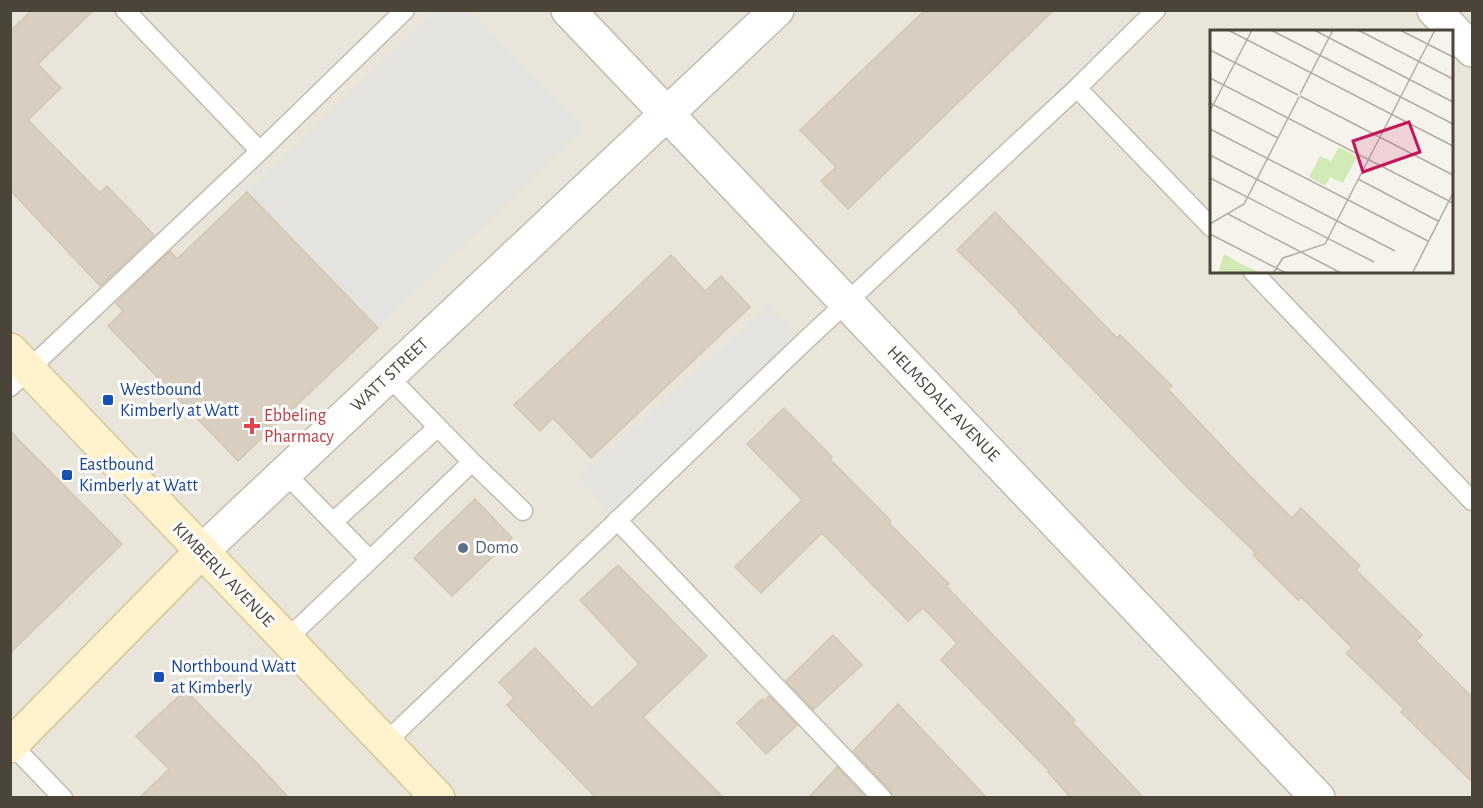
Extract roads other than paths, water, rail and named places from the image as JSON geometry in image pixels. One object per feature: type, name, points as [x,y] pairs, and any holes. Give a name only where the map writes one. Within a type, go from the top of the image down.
[{"type":"street","name":"HELMSDALE AVENUE","points":[[568,10],[1318,798]]},
{"type":"street","name":"WATT STREET","points":[[11,745],[201,552],[777,10]]},
{"type":"street","points":[[1434,10],[1473,50]]},
{"type":"street","name":"KIMBERLY AVENUE","points":[[17,369],[201,552],[438,798]]},
{"type":"lane","points":[[125,10],[260,152]]},
{"type":"lane","points":[[17,369],[260,152],[405,10]]},
{"type":"lane","points":[[385,742],[846,303],[1077,88],[1156,10]]},
{"type":"lane","points":[[1077,88],[1210,226]]},
{"type":"lane","points":[[1254,273],[1473,501]]},
{"type":"lane","points":[[388,376],[523,511]]},
{"type":"lane","points":[[333,522],[438,427]]},
{"type":"lane","points":[[286,640],[472,462]]},
{"type":"lane","points":[[285,473],[370,560]]},
{"type":"lane","points":[[617,520],[882,798]]},
{"type":"lane","points":[[11,745],[63,798]]},
{"type":"place","name":"Westbound Kimberly at Watt","points":[[108,400]]},
{"type":"place","name":"Ebbeling Pharmacy","points":[[252,426]]},
{"type":"place","name":"Eastbound Kimberly at Watt","points":[[67,475]]},
{"type":"place","name":"Domo","points":[[463,548]]},
{"type":"place","name":"Northbound Watt at Kimberly","points":[[159,677]]}]
